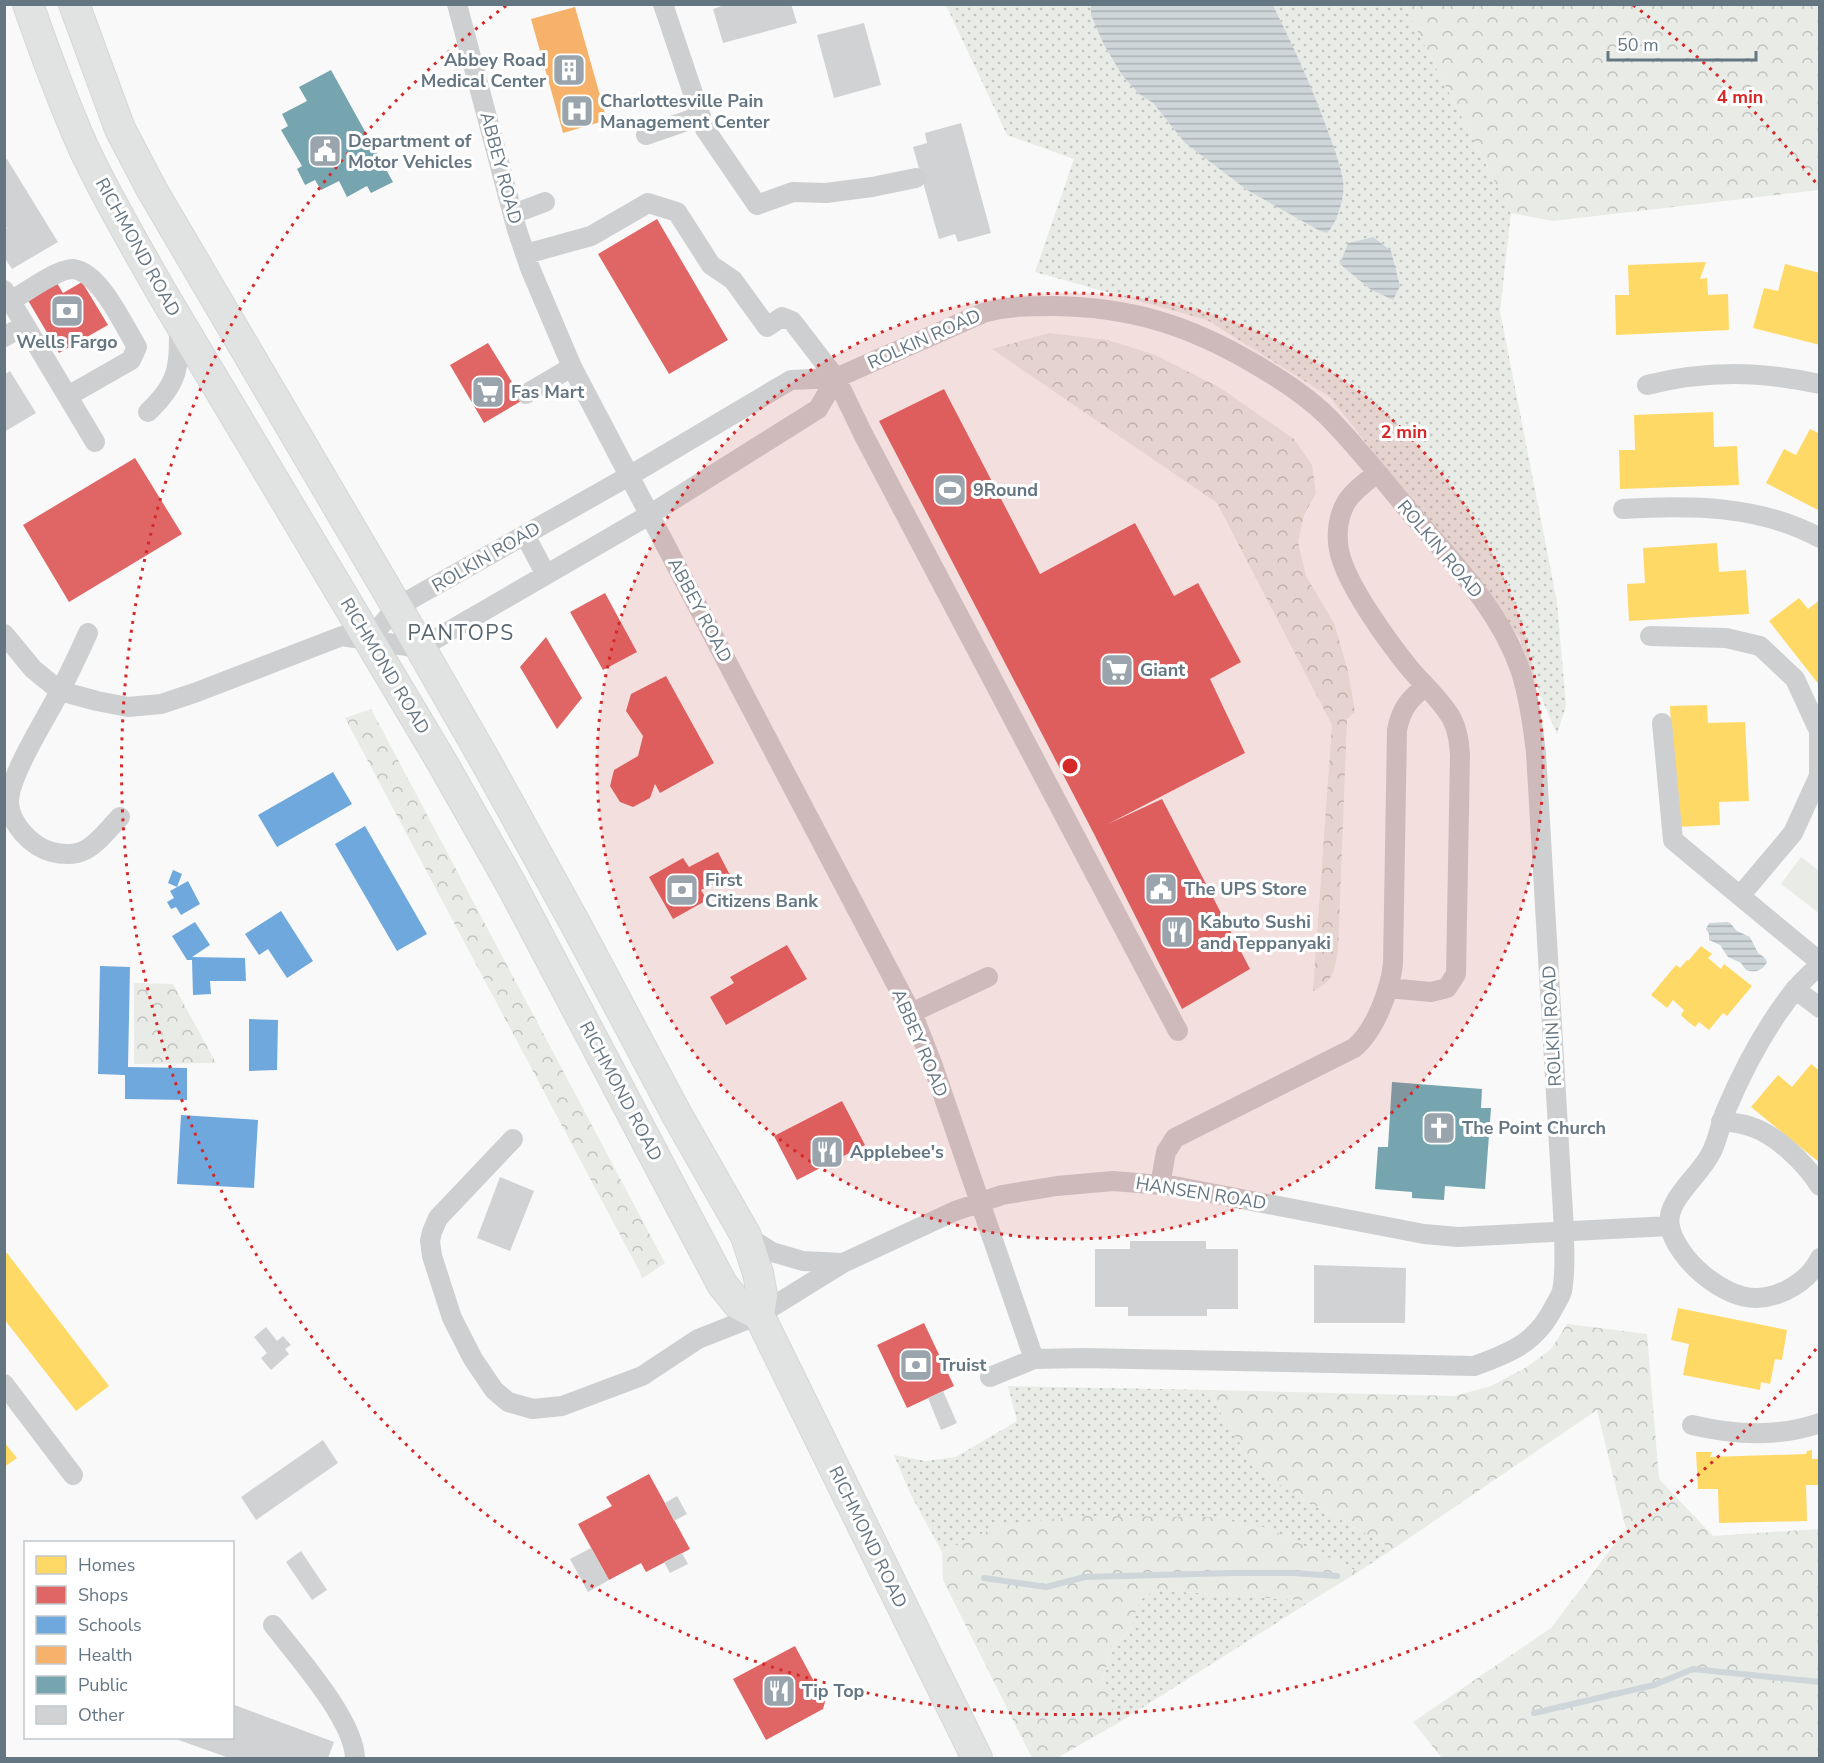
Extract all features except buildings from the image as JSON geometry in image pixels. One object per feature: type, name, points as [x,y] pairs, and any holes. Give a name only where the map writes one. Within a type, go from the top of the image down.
[{"type":"highway","name":"RICHMOND ROAD","points":[[28,4],[53,76],[85,150],[121,221],[512,884],[722,1284],[738,1304],[759,1315]]},
{"type":"highway","name":"RICHMOND ROAD","points":[[74,4],[120,129],[152,190],[397,607],[570,914],[677,1115],[746,1236],[759,1273],[762,1295],[759,1315],[977,1758]]},
{"type":"street","name":"ABBEY ROAD","points":[[458,4],[513,214],[526,254],[572,367],[911,1013],[933,1066],[1034,1359]]},
{"type":"street","points":[[663,4],[705,129],[757,205],[793,192],[826,193],[872,188],[915,178]]},
{"type":"street","points":[[646,135],[701,116]]},
{"type":"street","points":[[513,214],[545,202]]},
{"type":"street","points":[[526,254],[591,236],[648,202],[677,212],[711,265],[733,280],[767,327],[782,318],[792,321],[836,378],[863,434],[1178,1031]]},
{"type":"street","points":[[68,396],[131,360],[137,347],[100,285],[87,275],[73,269],[60,272],[8,295],[95,442]]},
{"type":"street","name":"ROLKIN ROAD","points":[[369,639],[397,607],[629,476],[791,380],[836,378],[950,326],[995,309],[1068,306],[1128,313],[1175,325],[1201,335],[1277,377],[1326,416],[1476,590],[1489,608],[1521,672],[1536,753],[1564,1230],[1564,1272],[1561,1293],[1550,1316],[1531,1339],[1507,1354],[1474,1366],[1034,1359]]},
{"type":"street","points":[[148,412],[172,385],[179,352],[179,321]]},
{"type":"street","points":[[4,337],[25,324]]},
{"type":"street","points":[[526,394],[572,367]]},
{"type":"street","points":[[1647,385],[1693,375],[1724,373],[1764,374],[1820,384]]},
{"type":"street","points":[[4,634],[33,669],[60,691],[97,702],[128,707],[161,704],[342,636],[420,648],[650,515],[818,409],[836,378]]},
{"type":"street","points":[[1377,473],[1351,496],[1344,507],[1338,530],[1340,556],[1350,579],[1379,627],[1399,655],[1448,713],[1460,745],[1458,968],[1450,985],[1443,990],[1431,992],[1388,988]]},
{"type":"street","points":[[1623,509],[1701,507],[1740,511],[1775,519],[1820,538]]},
{"type":"street","points":[[525,535],[546,575]]},
{"type":"street","points":[[88,633],[18,769],[11,786],[9,803],[13,821],[25,835],[50,851],[77,854],[93,846],[120,817]]},
{"type":"street","points":[[1650,636],[1726,638],[1760,646],[1795,679],[1819,731],[1819,776],[1793,833],[1740,896]]},
{"type":"street","points":[[1160,1185],[1166,1152],[1175,1138],[1354,1048],[1368,1034],[1388,988],[1393,964],[1397,730],[1406,703],[1426,686]]},
{"type":"street","points":[[1662,723],[1673,840],[1820,964],[1795,989],[1766,1031],[1721,1121],[1712,1152],[1700,1171],[1674,1202],[1670,1214],[1670,1226],[1678,1246],[1708,1280],[1745,1297],[1766,1297],[1792,1288],[1806,1276],[1820,1258]]},
{"type":"street","points":[[911,1013],[987,977]]},
{"type":"street","points":[[1795,989],[1820,1008]]},
{"type":"street","points":[[1721,1121],[1749,1126],[1769,1136],[1801,1162],[1820,1186]]},
{"type":"street","name":"HANSEN ROAD","points":[[513,1139],[438,1218],[430,1241],[432,1256],[452,1318],[473,1359],[494,1390],[508,1402],[533,1409],[562,1406],[642,1376],[698,1340],[759,1315],[843,1263],[979,1202],[1002,1194],[1113,1181],[1174,1186],[1424,1234],[1458,1237],[1670,1226]]},
{"type":"street","points":[[746,1236],[772,1252],[803,1261],[843,1263]]},
{"type":"street","points":[[990,1377],[1034,1359]]},
{"type":"street","points":[[4,1383],[74,1475]]},
{"type":"street","points":[[1692,1425],[1744,1434],[1776,1433],[1807,1428],[1820,1423]]},
{"type":"street","points":[[273,1624],[334,1706],[349,1732],[355,1758]]},
{"type":"green space","points":[[946,5],[1091,5],[1092,15],[1104,45],[1122,75],[1139,94],[1153,103],[1185,143],[1247,190],[1327,233],[1334,223],[1342,201],[1344,187],[1342,177],[1313,92],[1273,5],[1404,5],[1511,213],[1500,311],[1557,602],[1566,706],[1557,734],[1519,637],[1330,397],[1207,320],[1035,272],[1074,159],[1007,135]],"holes":[[[1373,237],[1341,264],[1348,243]]]},
{"type":"green space","points":[[1404,5],[1819,5],[1819,190],[1553,221],[1511,213]]},
{"type":"green space","points":[[1049,333],[1108,340],[1155,355],[1219,387],[1294,439],[1312,465],[1316,493],[1304,515],[1298,542],[1306,576],[1334,623],[1348,671],[1355,712],[1347,719],[1338,951],[1332,975],[1313,991],[1332,725],[1217,503],[992,349]]},
{"type":"green space","points":[[371,709],[665,1263],[643,1278],[345,718]]},
{"type":"green space","points":[[1801,857],[1819,871],[1819,913],[1781,884]]},
{"type":"green space","points":[[134,983],[173,984],[216,1063],[134,1064]]},
{"type":"green space","points":[[1567,1324],[1647,1334],[1659,1479],[1713,1536],[1819,1529],[1819,1758],[1442,1758],[1413,1722],[1551,1628],[1626,1529],[1597,1410],[1393,1549],[1283,1487],[1254,1466],[1209,1390],[1455,1396],[1491,1386],[1527,1367],[1551,1349]]},
{"type":"green space","points":[[1008,1386],[1209,1390],[1222,1415],[1283,1487],[1393,1549],[1358,1572],[1268,1528],[1001,1525],[942,1552],[911,1495],[894,1455],[926,1461],[956,1457],[1017,1421]]},
{"type":"green space","points":[[1077,1516],[1209,1517],[1268,1528],[1358,1572],[1311,1601],[1154,1590],[1139,1601],[1130,1629],[1111,1654],[1102,1680],[1118,1723],[1057,1758],[1032,1758],[943,1580],[942,1552],[1001,1525]]},
{"type":"green space","points":[[1154,1590],[1311,1601],[1118,1723],[1102,1681],[1111,1654],[1130,1629],[1139,1601]]},
{"type":"shaded area","points":[[1091,5],[1273,5],[1310,86],[1341,170],[1344,187],[1342,201],[1331,229],[1327,233],[1320,231],[1247,190],[1185,143],[1153,103],[1139,94],[1122,75],[1104,45],[1091,15]]},
{"type":"shaded area","points":[[1373,237],[1391,251],[1400,286],[1393,300],[1370,289],[1340,264],[1348,243]]},
{"type":"shaded area","points":[[1727,922],[1737,931],[1750,937],[1758,953],[1767,962],[1761,969],[1746,970],[1741,963],[1728,957],[1720,945],[1709,940],[1706,929],[1709,923]]},
{"type":"waterway","points":[[984,1578],[1046,1587],[1085,1577],[1233,1573],[1337,1576]]},
{"type":"waterway","points":[[1534,1713],[1654,1685],[1693,1669],[1820,1682]]},
{"type":"place","name":"Abbey Road Medical Center","points":[[569,70]]},
{"type":"place","name":"Charlottesville Pain Management Center","points":[[577,111]]},
{"type":"place","name":"Department of Motor Vehicles","points":[[325,151]]},
{"type":"place","name":"Wells Fargo","points":[[67,311]]},
{"type":"place","name":"Fas Mart","points":[[488,392]]},
{"type":"place","name":"9Round","points":[[950,490]]},
{"type":"place","name":"Giant","points":[[1117,670]]},
{"type":"place","name":"The UPS Store","points":[[1161,889]]},
{"type":"place","name":"First Citizens Bank","points":[[682,890]]},
{"type":"place","name":"Kabuto Sushi and Teppanyaki","points":[[1177,932]]},
{"type":"place","name":"The Point Church","points":[[1439,1128]]},
{"type":"place","name":"Applebee's","points":[[827,1152]]},
{"type":"place","name":"Truist","points":[[916,1365]]},
{"type":"place","name":"Tip Top","points":[[779,1691]]},
{"type":"district","name":"PANTOPS","points":[[461,633]]}]
